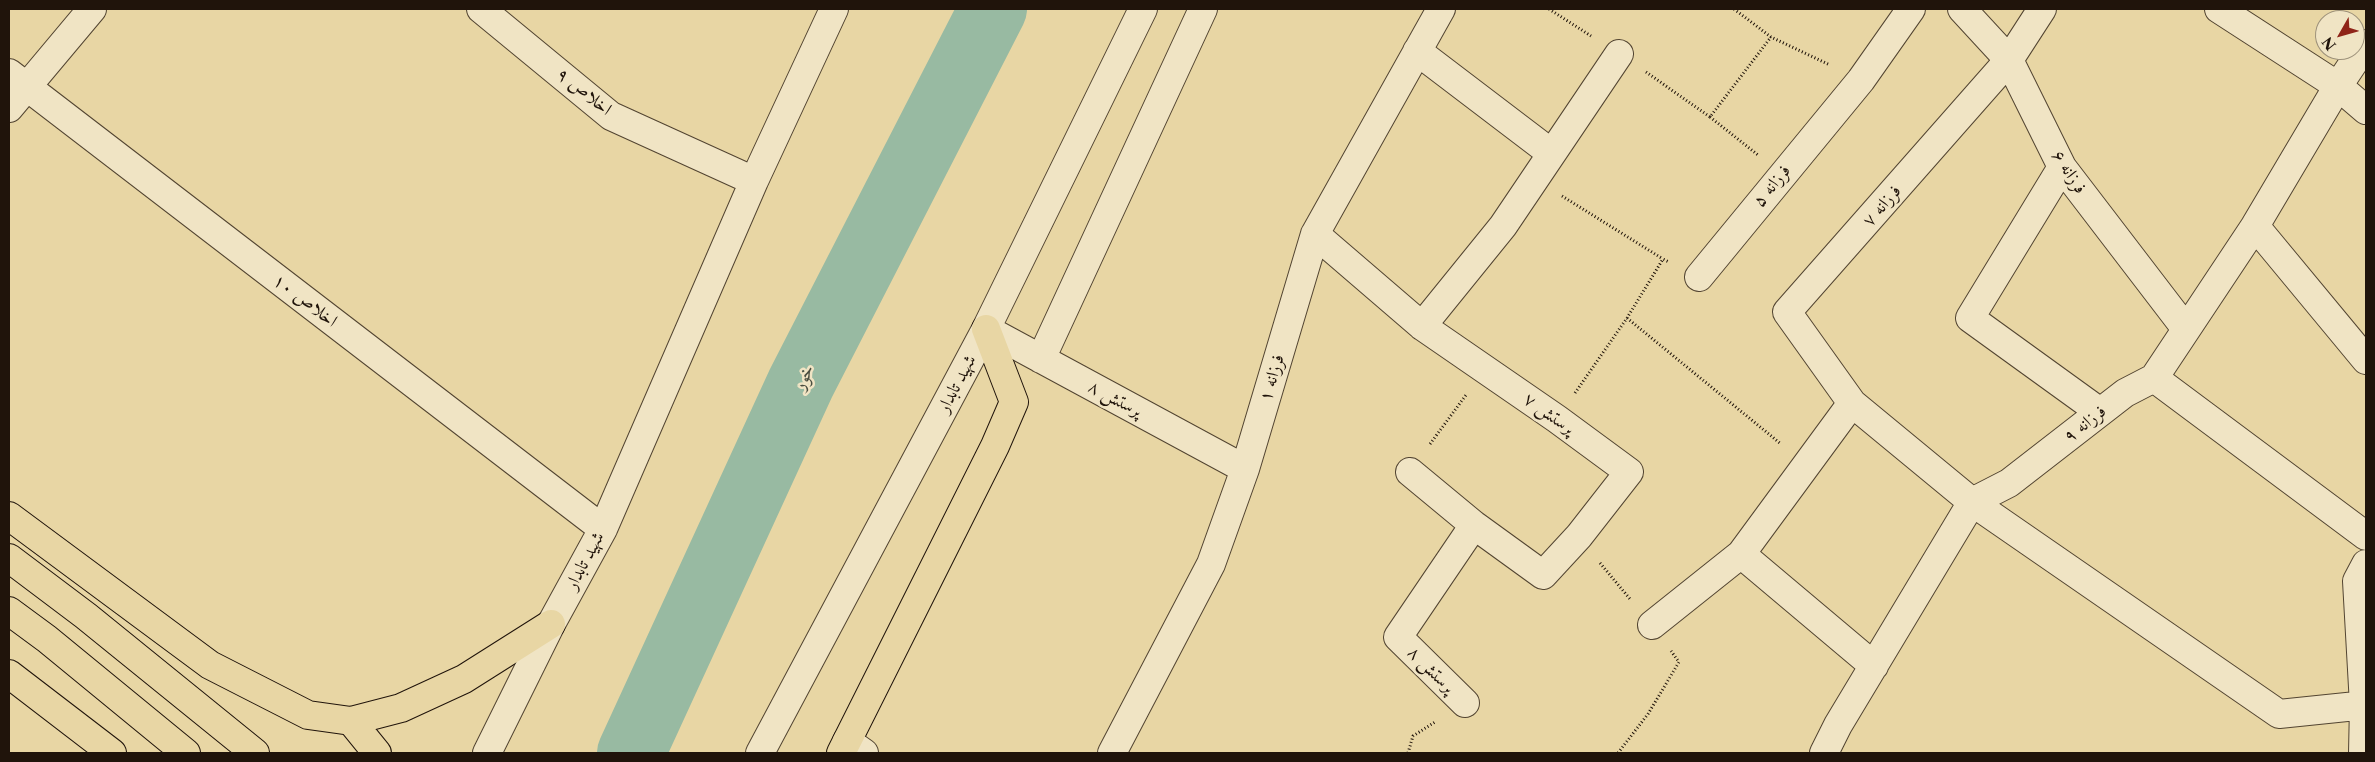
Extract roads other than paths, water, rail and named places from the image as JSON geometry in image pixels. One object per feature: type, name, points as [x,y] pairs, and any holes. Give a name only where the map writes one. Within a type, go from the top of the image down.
[{"type":"main road","points":[[851,749],[1014,402],[986,329]]},
{"type":"main road","points":[[9,516],[210,665],[308,715],[351,721],[401,708],[464,679],[551,624]]},
{"type":"main road","points":[[9,558],[86,616],[255,753]]},
{"type":"main road","points":[[9,611],[47,639],[186,753]]},
{"type":"main road","points":[[9,674],[112,753]]},
{"type":"main road","points":[[351,721],[376,753]]},
{"type":"street","points":[[9,108],[18,80],[92,9]]},
{"type":"street","name":"اخلاص ۹","points":[[481,9],[611,116],[754,181]]},
{"type":"street","name":"شهید تابدار","points":[[487,753],[551,624],[603,528],[754,181],[834,9]]},
{"type":"street","name":"شهید تابدار","points":[[760,753],[986,329],[1143,9]]},
{"type":"street","points":[[1041,359],[1203,9]]},
{"type":"street","name":"فرزانه ۱","points":[[1112,753],[1210,564],[1245,469],[1315,234],[1441,9]]},
{"type":"street","name":"فرزانه ۵","points":[[1699,277],[1861,80],[1911,9]]},
{"type":"street","name":"فرزانه ۶","points":[[1962,9],[2009,60],[2062,166],[2186,329]]},
{"type":"street","name":"فرزانه ۷","points":[[1852,403],[1787,312],[2009,60],[2042,9]]},
{"type":"street","points":[[2219,9],[2338,86],[2366,110]]},
{"type":"street","name":"فرزانه ۹","points":[[1972,502],[2009,483],[2125,393],[2154,378],[2255,226],[2338,86],[2366,44]]},
{"type":"street","points":[[1417,51],[1551,153]]},
{"type":"street","points":[[1422,326],[1503,226],[1619,54]]},
{"type":"street","name":"اخلاص ۱۰","points":[[18,80],[603,528]]},
{"type":"street","points":[[2062,166],[1970,318],[2100,412]]},
{"type":"street","points":[[2255,226],[2366,360]]},
{"type":"street","name":"پرستش ۷","points":[[1315,234],[1422,326],[1485,368],[1629,472],[1579,536],[1543,575],[1474,524]]},
{"type":"street","name":"پرستش ۸","points":[[986,329],[1245,469]]},
{"type":"street","points":[[2154,378],[2366,536]]},
{"type":"street","points":[[1652,625],[1741,554],[1852,403],[1972,502],[2279,714],[2365,705]]},
{"type":"street","points":[[1410,472],[1474,524]]},
{"type":"street","points":[[1824,753],[1838,725],[1972,502]]},
{"type":"street","name":"پرستش ۸","points":[[1465,703],[1398,637],[1474,524]]},
{"type":"street","points":[[1741,554],[1874,666]]},
{"type":"street","points":[[2363,753],[2365,705],[2357,581],[2366,564]]},
{"type":"waterway","name":"خور","points":[[631,753],[801,383],[993,9]]}]
